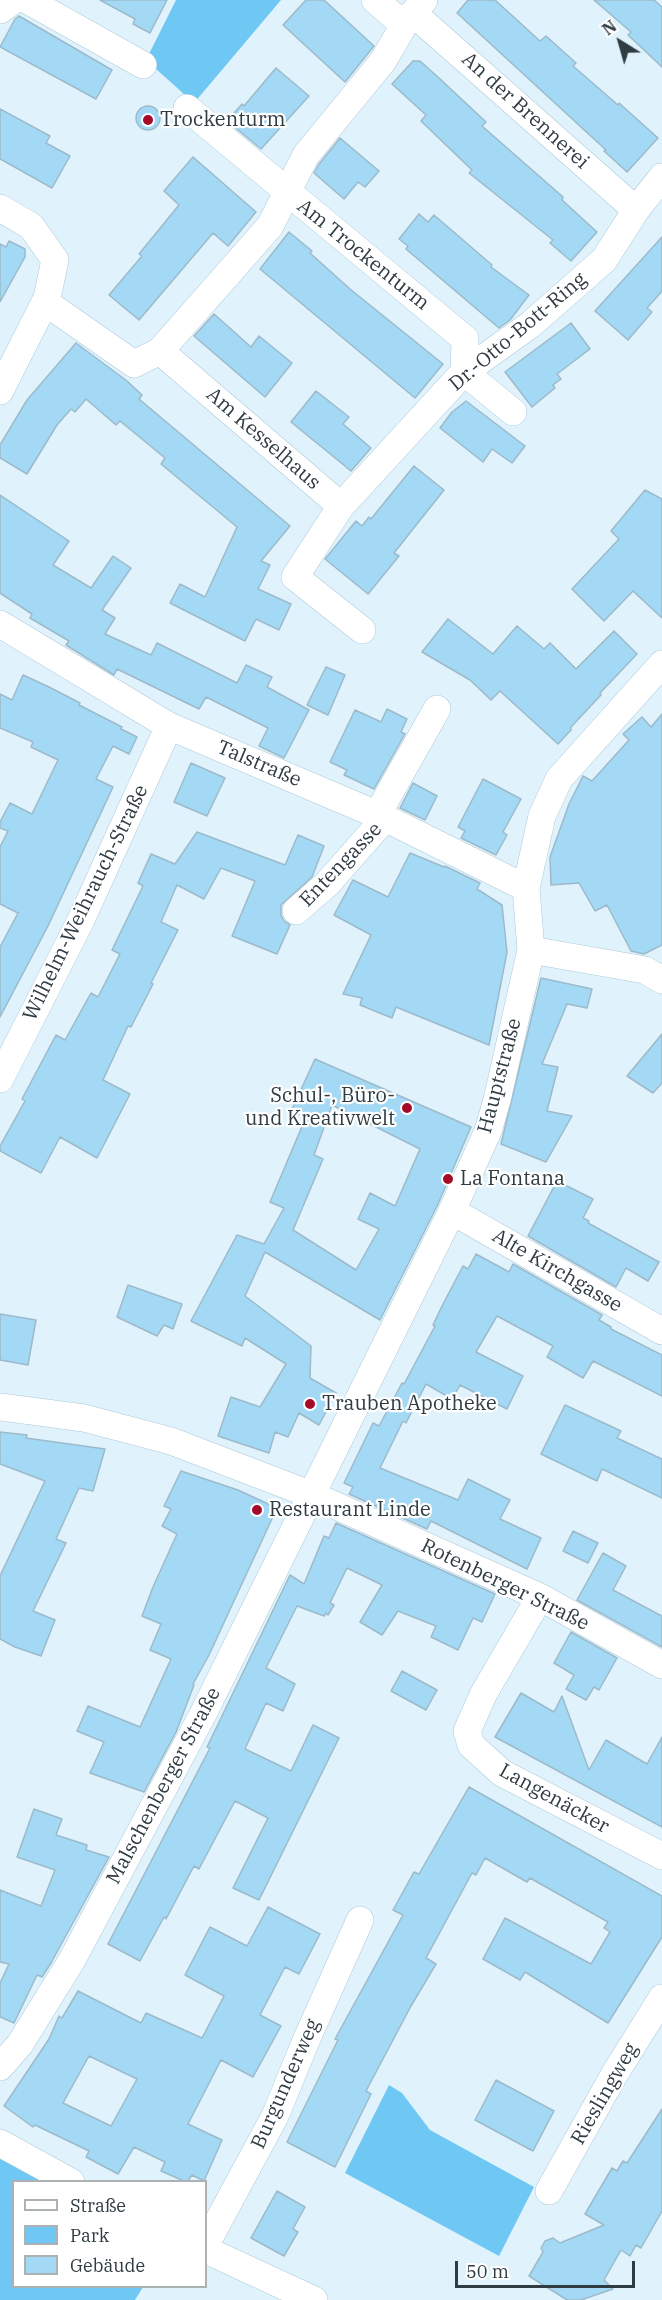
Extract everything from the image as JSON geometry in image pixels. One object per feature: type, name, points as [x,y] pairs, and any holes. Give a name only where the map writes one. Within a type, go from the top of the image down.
[{"type":"street","points":[[0,10],[14,0]]},
{"type":"street","points":[[27,0],[143,65]]},
{"type":"street","name":"An der Brennerei","points":[[375,0],[414,12],[636,210]]},
{"type":"street","points":[[45,302],[134,364],[160,351],[270,226],[306,155],[383,61],[414,12]]},
{"type":"street","name":"Am Trockenturm","points":[[187,108],[465,339],[464,372]]},
{"type":"street","name":"Dr.-Otto-Bott-Ring","points":[[341,506],[464,372],[530,325],[603,260],[636,210],[659,188]]},
{"type":"street","points":[[0,208],[31,226],[55,260],[45,302],[0,392]]},
{"type":"street","name":"Am Kesselhaus","points":[[160,351],[341,506]]},
{"type":"street","points":[[464,372],[513,412]]},
{"type":"street","points":[[341,506],[295,577],[362,630]]},
{"type":"street","name":"Talstraße","points":[[0,624],[170,726],[381,816],[526,888]]},
{"type":"street","name":"Hauptstraße","points":[[312,1495],[452,1211],[488,1131],[531,950],[526,888],[542,816],[559,779],[662,664]]},
{"type":"street","name":"Entengasse","points":[[296,911],[327,884],[381,816],[437,709]]},
{"type":"street","name":"Wilhelm-Weihrauch-Straße","points":[[0,1079],[81,920],[170,726]]},
{"type":"street","points":[[531,950],[645,970],[662,980]]},
{"type":"street","name":"Alte Kirchgasse","points":[[452,1211],[662,1331]]},
{"type":"street","name":"Rotenberger Straße","points":[[0,1407],[84,1418],[171,1440],[312,1495],[540,1597],[662,1665]]},
{"type":"street","name":"Malschenberger Straße","points":[[0,2067],[20,2044],[72,1960],[202,1714],[312,1495]]},
{"type":"street","name":"Langenäcker","points":[[540,1597],[484,1693],[467,1731],[471,1745],[502,1773],[662,1856]]},
{"type":"street","name":"Burgunderweg","points":[[207,2242],[275,2116],[360,1920]]},
{"type":"street","name":"Rieslingweg","points":[[549,2191],[614,2075],[662,1998]]},
{"type":"street","points":[[0,2143],[69,2180]]},
{"type":"street","points":[[207,2250],[314,2300]]},
{"type":"green space","points":[[176,0],[281,0],[194,103],[146,60]]},
{"type":"green space","points":[[389,2085],[402,2093],[430,2130],[534,2187],[499,2256],[345,2173]]},
{"type":"green space","points":[[0,2158],[40,2180],[12,2180],[12,2288],[142,2288],[135,2300],[0,2300]]},
{"type":"building","points":[[100,0],[167,0],[150,33],[133,24],[135,19]]},
{"type":"building","points":[[306,0],[324,0],[374,46],[345,82],[283,25]]},
{"type":"building","points":[[468,0],[495,0],[540,41],[546,36],[576,63],[573,66],[658,138],[627,172],[457,13]]},
{"type":"building","points":[[594,0],[654,0],[662,7],[662,67],[628,35],[631,32]]},
{"type":"building","points":[[19,16],[112,70],[96,99],[0,47],[15,19]]},
{"type":"building","points":[[413,61],[420,61],[439,78],[486,122],[482,126],[563,197],[562,200],[597,232],[571,261],[550,243],[553,240],[469,173],[472,170],[421,121],[426,115],[392,84]]},
{"type":"building","points":[[276,68],[309,96],[261,149],[227,121],[242,104],[244,106]]},
{"type":"building","name":"Trockenturm","points":[[143,106],[153,106],[160,113],[160,123],[153,130],[143,130],[136,123],[136,113]]},
{"type":"building","points":[[0,109],[50,136],[46,143],[70,156],[52,188],[0,159]]},
{"type":"building","points":[[340,138],[379,171],[365,187],[358,182],[344,199],[314,173]]},
{"type":"building","points":[[193,157],[256,212],[228,246],[213,233],[139,320],[109,295],[142,256],[139,254],[179,205],[164,191]]},
{"type":"building","points":[[419,214],[428,222],[434,215],[492,265],[491,267],[529,295],[510,320],[499,328],[406,249],[408,246],[399,239]]},
{"type":"building","points":[[289,232],[312,251],[310,253],[350,289],[443,364],[415,398],[260,269]]},
{"type":"building","points":[[662,237],[662,291],[647,308],[652,312],[628,340],[595,311]]},
{"type":"building","points":[[9,241],[25,249],[25,257],[0,302],[0,244],[6,247]]},
{"type":"building","points":[[214,314],[251,347],[259,336],[292,363],[265,397],[194,336]]},
{"type":"building","points":[[571,323],[590,349],[557,374],[561,379],[553,385],[555,388],[532,407],[505,372]]},
{"type":"building","points":[[76,343],[127,381],[142,395],[139,399],[290,526],[261,561],[270,565],[258,589],[291,604],[279,630],[256,619],[245,641],[170,603],[180,584],[205,597],[237,527],[161,464],[165,458],[120,421],[116,425],[86,399],[75,412],[71,409],[57,425],[27,474],[0,458],[0,445],[27,400]]},
{"type":"building","points":[[316,391],[349,417],[343,424],[371,448],[351,471],[291,422]]},
{"type":"building","points":[[466,401],[525,446],[512,463],[492,449],[483,462],[440,428],[452,412]]},
{"type":"building","points":[[414,466],[444,490],[394,553],[399,556],[368,594],[325,559],[356,521],[362,526],[369,517],[371,519]]},
{"type":"building","points":[[645,490],[662,499],[662,618],[633,591],[604,621],[572,589],[619,539],[611,531]]},
{"type":"building","points":[[0,495],[69,541],[53,565],[91,588],[113,556],[131,568],[102,610],[115,618],[105,634],[151,655],[157,643],[237,683],[246,665],[272,677],[267,687],[309,710],[284,758],[259,746],[268,728],[206,697],[199,709],[117,669],[114,675],[66,645],[69,641],[30,618],[32,614],[0,593]]},
{"type":"building","points":[[448,619],[493,654],[517,626],[544,649],[550,643],[576,669],[614,631],[637,654],[600,693],[601,695],[558,744],[500,691],[491,700],[470,680],[422,652]]},
{"type":"building","points":[[326,667],[345,675],[328,715],[307,705]]},
{"type":"building","points":[[23,675],[80,703],[79,705],[137,737],[129,754],[113,746],[96,779],[113,787],[48,926],[0,1017],[0,947],[18,913],[0,904],[0,847],[8,831],[0,828],[0,822],[10,803],[32,814],[58,760],[31,747],[33,742],[0,728],[0,694],[12,700]]},
{"type":"building","points":[[387,709],[407,719],[401,732],[405,734],[374,789],[344,775],[347,770],[330,762],[355,710],[381,722]]},
{"type":"building","points":[[662,714],[662,945],[644,954],[631,951],[607,905],[595,911],[579,883],[551,885],[550,857],[569,804],[583,776],[592,781],[629,740],[623,734],[642,717],[651,727]]},
{"type":"building","points":[[191,763],[225,778],[207,816],[174,802]]},
{"type":"building","points":[[483,779],[521,799],[503,832],[507,835],[496,855],[461,838],[465,831],[458,827]]},
{"type":"building","points":[[413,783],[437,796],[425,820],[400,808]]},
{"type":"building","points":[[197,832],[285,865],[298,835],[324,846],[312,877],[281,905],[281,915],[290,925],[277,954],[232,936],[255,881],[221,868],[204,899],[177,885],[161,922],[178,930],[103,1080],[130,1094],[97,1158],[60,1137],[41,1173],[0,1151],[0,1146],[25,1101],[22,1099],[56,1035],[65,1040],[91,993],[98,997],[120,954],[112,950],[143,886],[138,883],[151,854],[175,864]]},
{"type":"building","points":[[410,853],[445,866],[480,883],[477,889],[502,905],[507,952],[489,1045],[396,1007],[392,1018],[360,1005],[362,998],[343,994],[371,935],[334,915],[353,880],[388,897]]},
{"type":"building","points":[[541,978],[592,989],[587,1008],[567,1004],[542,1064],[558,1067],[547,1111],[572,1116],[546,1162],[501,1144]]},
{"type":"building","points":[[662,1034],[662,1083],[653,1093],[627,1076]]},
{"type":"building","points":[[315,1059],[471,1127],[438,1204],[380,1320],[265,1252],[245,1296],[311,1346],[310,1378],[336,1393],[319,1425],[299,1413],[288,1437],[275,1432],[269,1453],[218,1436],[231,1397],[260,1407],[286,1364],[245,1338],[242,1346],[191,1321],[237,1235],[264,1244],[284,1208],[270,1202],[306,1117],[291,1111]],"holes":[[[332,1105],[420,1149],[395,1206],[370,1193],[358,1219],[379,1229],[356,1270],[293,1230],[323,1159],[314,1155]]]},
{"type":"building","points":[[557,1181],[593,1199],[583,1218],[589,1221],[588,1223],[659,1262],[648,1281],[626,1268],[616,1287],[528,1236]]},
{"type":"building","points":[[476,1254],[509,1272],[513,1264],[602,1315],[599,1320],[611,1329],[662,1355],[662,1396],[593,1361],[583,1378],[547,1357],[553,1346],[497,1316],[476,1352],[523,1376],[507,1409],[460,1385],[452,1399],[426,1384],[406,1423],[403,1421],[380,1468],[458,1500],[468,1479],[510,1500],[500,1519],[541,1538],[527,1569],[431,1521],[427,1529],[349,1494],[353,1487],[344,1483],[373,1423],[379,1426],[402,1383],[404,1384],[463,1266],[468,1269]]},
{"type":"building","points":[[128,1285],[182,1304],[173,1329],[164,1325],[157,1336],[117,1317]]},
{"type":"building","points":[[0,1314],[36,1320],[28,1365],[0,1360]]},
{"type":"building","points":[[565,1405],[621,1431],[617,1438],[662,1459],[662,1498],[602,1469],[597,1481],[541,1454]]},
{"type":"building","points":[[0,1432],[105,1449],[93,1491],[79,1488],[56,1539],[66,1543],[33,1611],[55,1620],[41,1656],[0,1639],[0,1576],[45,1481],[0,1464]]},
{"type":"building","points":[[181,1471],[238,1490],[277,1508],[209,1655],[193,1684],[176,1732],[144,1792],[90,1773],[104,1742],[77,1731],[88,1706],[140,1727],[171,1659],[150,1650],[161,1624],[142,1616],[177,1534],[162,1526],[171,1509],[164,1506]]},
{"type":"building","points":[[336,1523],[495,1594],[482,1622],[473,1618],[458,1650],[431,1637],[436,1626],[398,1611],[382,1635],[360,1622],[382,1585],[347,1568],[330,1603],[334,1605],[328,1615],[326,1613],[324,1616],[297,1606],[266,1668],[295,1684],[283,1711],[266,1703],[245,1749],[291,1771],[313,1725],[339,1738],[259,1900],[233,1888],[268,1818],[235,1801],[199,1869],[194,1866],[166,1919],[164,1917],[140,1961],[108,1944],[210,1748],[207,1747],[290,1575],[304,1584],[324,1536],[329,1538]]},
{"type":"building","points":[[573,1531],[598,1543],[588,1563],[563,1551]]},
{"type":"building","points":[[603,1553],[626,1566],[613,1590],[662,1616],[662,1647],[577,1600]]},
{"type":"building","points":[[571,1632],[617,1658],[599,1690],[594,1687],[586,1700],[566,1689],[574,1675],[554,1663]]},
{"type":"building","points":[[402,1671],[437,1690],[426,1710],[391,1691]]},
{"type":"building","points":[[521,1693],[554,1712],[562,1696],[589,1770],[606,1740],[647,1764],[662,1737],[662,1827],[495,1737]]},
{"type":"building","points":[[469,1787],[662,1896],[662,1937],[608,2023],[525,1972],[520,1980],[483,1959],[505,1918],[591,1964],[610,1932],[604,1928],[608,1922],[530,1878],[527,1882],[485,1858],[476,1875],[472,1873],[426,1958],[436,1964],[366,2091],[371,2094],[335,2167],[287,2142],[338,2040],[335,2039],[403,1915],[393,1910],[414,1872],[419,1874]]},
{"type":"building","points":[[34,1809],[62,1819],[56,1835],[87,1845],[86,1850],[109,1857],[51,1963],[42,1977],[37,1975],[14,2023],[0,2017],[0,1983],[9,1964],[0,1962],[0,1890],[41,1906],[55,1870],[17,1857]]},
{"type":"building","points":[[268,1907],[320,1934],[299,1974],[285,1967],[260,2015],[281,2026],[253,2077],[221,2060],[188,2124],[222,2140],[204,2180],[192,2175],[189,2180],[182,2180],[161,2171],[165,2162],[134,2147],[118,2174],[86,2157],[89,2151],[35,2125],[33,2127],[4,2106],[49,2039],[59,2016],[62,2018],[78,1991],[141,2023],[146,2013],[202,2038],[224,1996],[185,1975],[210,1927],[247,1946]],"holes":[[[89,2056],[137,2079],[111,2126],[63,2103]]]},
{"type":"building","points":[[496,2080],[554,2111],[533,2151],[475,2120]]},
{"type":"building","points":[[662,2109],[662,2211],[641,2248],[636,2245],[630,2256],[621,2250],[604,2280],[613,2289],[581,2300],[567,2300],[529,2276],[543,2252],[541,2248],[545,2241],[553,2238],[560,2243],[604,2225],[585,2214],[612,2168],[617,2171],[623,2161],[627,2163]]},
{"type":"building","points":[[277,2191],[305,2207],[293,2229],[298,2232],[284,2256],[251,2238]]},
{"type":"place","name":"Trockenturm","points":[[148,120]]},
{"type":"place","name":"Schul-, Büro- und Kreativwelt","points":[[407,1108]]},
{"type":"place","name":"La Fontana","points":[[448,1179]]},
{"type":"place","name":"Trauben Apotheke","points":[[310,1404]]},
{"type":"place","name":"Restaurant Linde","points":[[257,1510]]}]
